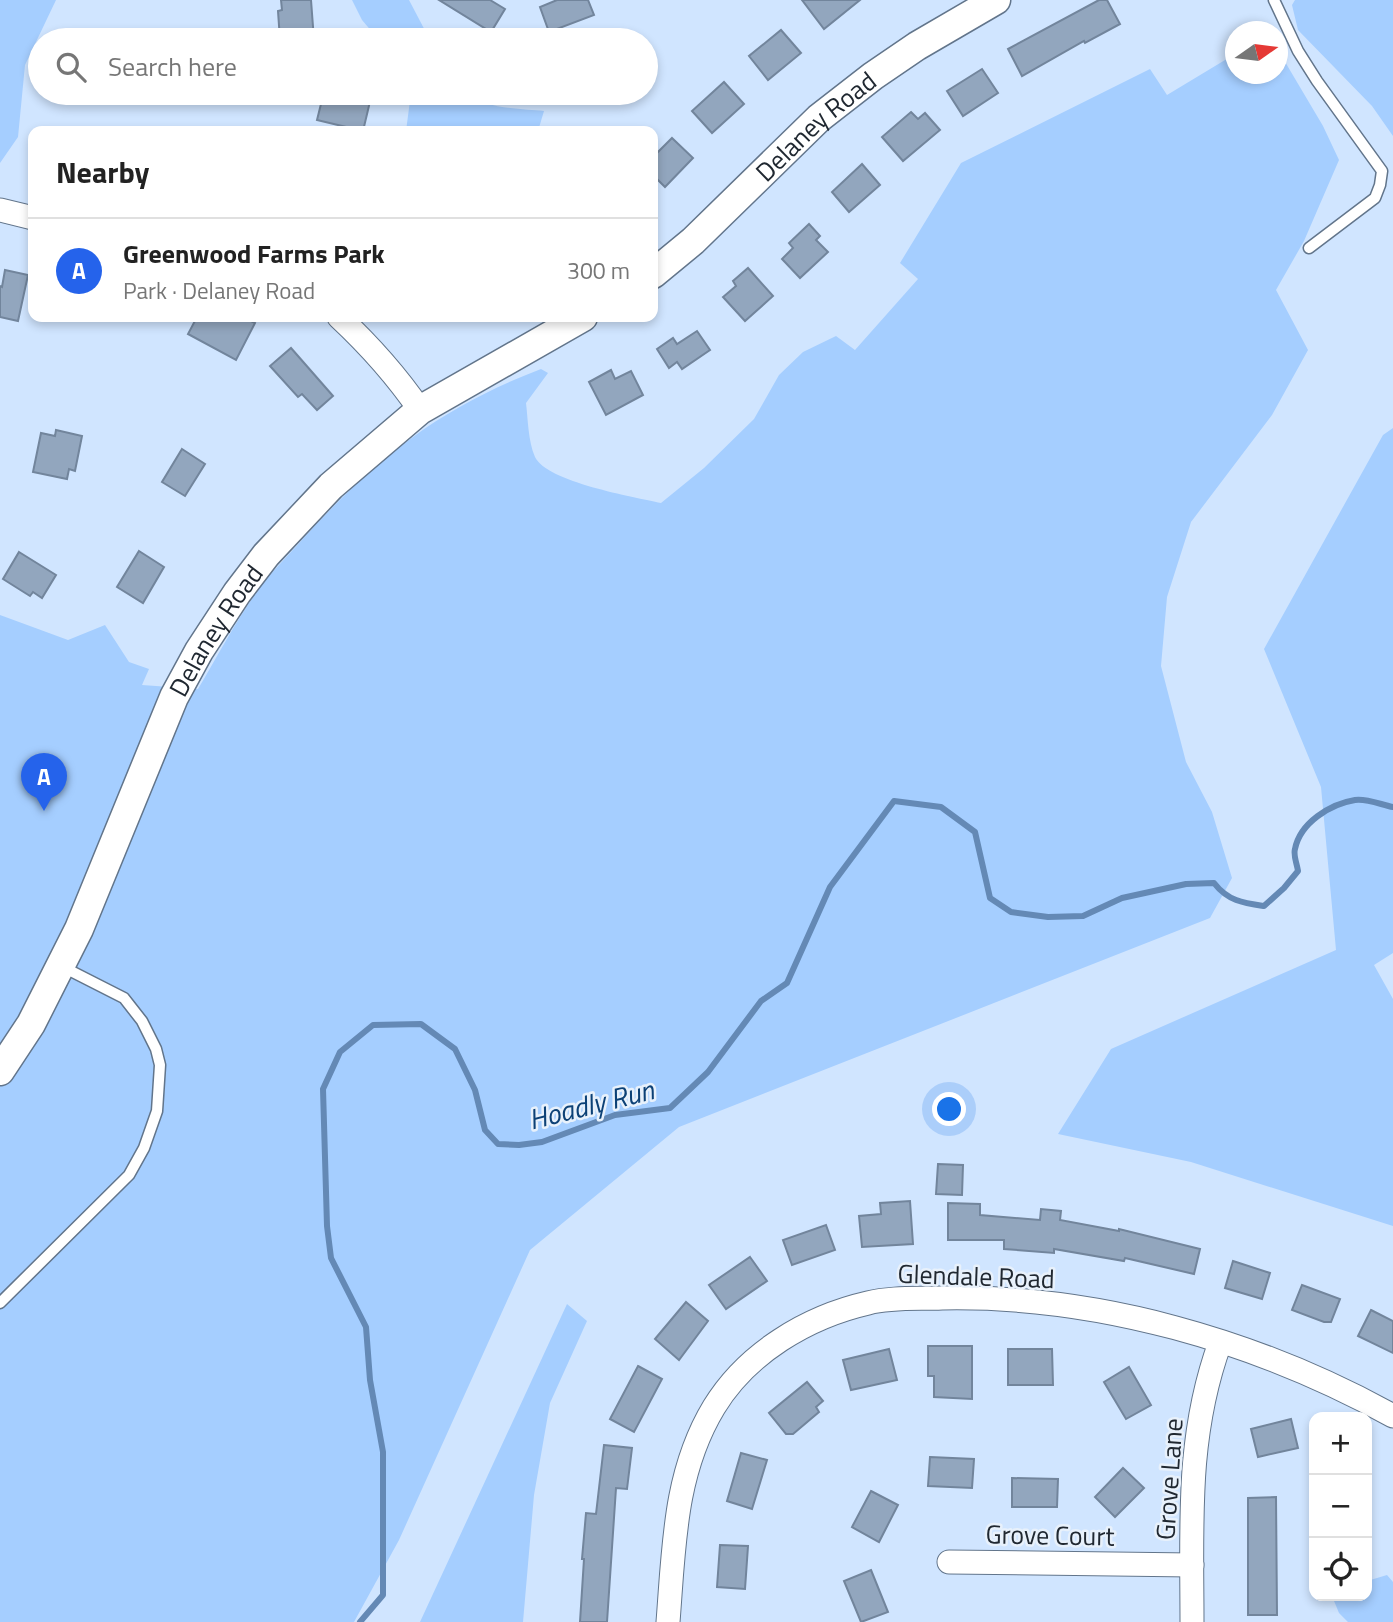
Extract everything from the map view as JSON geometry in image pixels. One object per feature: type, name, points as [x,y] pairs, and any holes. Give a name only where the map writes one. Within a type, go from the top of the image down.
[{"type":"street","name":"Delaney Road","points":[[658,270],[693,241],[819,118],[873,76],[918,46],[996,0]]},
{"type":"street","points":[[0,210],[28,217]]},
{"type":"street","points":[[344,322],[375,350],[420,410]]},
{"type":"street","name":"Delaney Road","points":[[0,1071],[31,1024],[79,929],[153,745],[199,651],[237,593],[297,520],[331,486],[420,410],[574,322]]},
{"type":"street","name":"Glendale Road","points":[[668,1622],[678,1505],[685,1470],[695,1443],[715,1406],[735,1379],[758,1356],[803,1326],[839,1310],[896,1299],[964,1298],[1032,1302],[1089,1310],[1175,1328],[1299,1370],[1393,1416]]},
{"type":"street","name":"Grove Lane","points":[[1192,1622],[1193,1466],[1196,1432],[1209,1372],[1220,1343]]},
{"type":"street","name":"Grove Court","points":[[949,1562],[1192,1565]]},
{"type":"lane","points":[[1274,0],[1298,51],[1382,171],[1375,198],[1309,248]]},
{"type":"lane","points":[[0,1303],[129,1175],[144,1149],[157,1111],[160,1065],[142,1021],[124,998],[61,966]]},
{"type":"shaded area","points":[[0,0],[56,0],[43,28],[28,28],[28,59],[25,65],[18,137],[0,163]]},
{"type":"shaded area","points":[[352,0],[409,0],[424,28],[369,28]]},
{"type":"shaded area","points":[[1295,0],[1393,0],[1393,136],[1372,106],[1298,30],[1292,5]]},
{"type":"shaded area","points":[[1225,60],[1225,84],[1288,84],[1288,67],[1323,126],[1339,160],[1304,241],[1276,290],[1308,350],[1272,415],[1191,522],[1167,597],[1161,666],[1186,762],[1212,812],[1232,878],[1210,918],[679,1127],[530,1250],[399,1540],[354,1622],[0,1622],[0,615],[68,640],[105,625],[129,662],[149,669],[142,685],[198,689],[264,583],[355,485],[410,439],[439,419],[504,384],[541,369],[548,373],[526,403],[533,451],[543,466],[556,474],[592,487],[661,503],[704,468],[754,419],[779,375],[803,352],[836,336],[855,350],[918,279],[900,263],[961,163],[1150,69],[1167,95]]},
{"type":"shaded area","points":[[409,105],[493,105],[544,111],[540,126],[407,126]]},
{"type":"shaded area","points":[[1393,428],[1393,953],[1374,965],[1393,999],[1393,1226],[1191,1162],[1058,1134],[1111,1049],[1336,950],[1321,787],[1264,649],[1383,435]]},
{"type":"shaded area","points":[[567,1304],[587,1321],[550,1403],[534,1495],[523,1622],[420,1622]]},
{"type":"shaded area","points":[[1387,1575],[1393,1582],[1393,1622],[1348,1622],[1339,1613],[1334,1601],[1372,1601],[1372,1580]]},
{"type":"building","points":[[281,0],[311,0],[313,28],[279,28],[278,11],[282,10]]},
{"type":"building","points":[[439,0],[490,0],[505,9],[493,28],[484,28]]},
{"type":"building","points":[[557,0],[588,0],[594,15],[560,28],[548,28],[540,7]]},
{"type":"building","points":[[802,0],[860,0],[824,29]]},
{"type":"building","points":[[1099,0],[1107,0],[1120,24],[1022,76],[1008,49]]},
{"type":"building","points":[[781,30],[801,53],[768,80],[749,56]]},
{"type":"building","points":[[982,69],[998,93],[963,116],[947,91]]},
{"type":"building","points":[[724,82],[744,104],[712,133],[692,111]]},
{"type":"building","points":[[321,105],[369,105],[364,126],[342,126],[317,120]]},
{"type":"building","points":[[911,112],[918,119],[925,113],[940,130],[903,161],[882,137]]},
{"type":"building","points":[[672,138],[693,158],[665,187],[658,180],[658,152]]},
{"type":"building","points":[[862,164],[880,185],[849,212],[832,192]]},
{"type":"building","points":[[809,224],[820,236],[816,240],[828,252],[800,278],[782,259],[793,248],[789,243]]},
{"type":"building","points":[[748,268],[773,296],[745,321],[723,297],[736,286],[733,281]]},
{"type":"building","points":[[5,270],[28,275],[18,321],[0,317],[0,286],[2,287]]},
{"type":"building","points":[[194,322],[255,323],[236,360],[188,334]]},
{"type":"building","points":[[697,331],[710,350],[682,369],[677,362],[669,368],[657,349],[673,338],[677,344]]},
{"type":"building","points":[[291,348],[333,396],[317,410],[302,394],[298,397],[270,366]]},
{"type":"building","points":[[611,370],[615,379],[631,371],[643,395],[606,415],[589,382]]},
{"type":"building","points":[[56,430],[82,436],[75,471],[69,469],[67,479],[33,472],[41,433],[55,436]]},
{"type":"building","points":[[182,449],[205,464],[185,496],[162,482]]},
{"type":"building","points":[[139,551],[164,567],[143,603],[117,587]]},
{"type":"building","points":[[19,552],[56,575],[42,598],[33,592],[30,596],[3,579]]},
{"type":"building","points":[[938,1164],[963,1165],[962,1195],[936,1194]]},
{"type":"building","points":[[910,1201],[913,1244],[862,1247],[859,1216],[881,1214],[880,1203]]},
{"type":"building","points":[[948,1203],[980,1204],[980,1215],[1040,1220],[1041,1209],[1061,1211],[1060,1220],[1119,1229],[1200,1249],[1194,1274],[1125,1258],[1124,1261],[1054,1249],[1054,1253],[1004,1249],[1004,1240],[948,1240]]},
{"type":"building","points":[[826,1225],[835,1250],[792,1265],[783,1240]]},
{"type":"building","points":[[750,1257],[767,1281],[726,1309],[709,1285]]},
{"type":"building","points":[[1233,1261],[1270,1273],[1262,1299],[1225,1288]]},
{"type":"building","points":[[1302,1285],[1340,1299],[1331,1322],[1292,1310]]},
{"type":"building","points":[[686,1302],[708,1321],[679,1360],[655,1339]]},
{"type":"building","points":[[1371,1310],[1393,1321],[1393,1353],[1358,1336]]},
{"type":"building","points":[[928,1346],[972,1346],[972,1399],[934,1397],[934,1376],[928,1376]]},
{"type":"building","points":[[889,1349],[897,1380],[851,1390],[843,1360]]},
{"type":"building","points":[[1008,1349],[1052,1349],[1053,1385],[1008,1385]]},
{"type":"building","points":[[638,1366],[662,1379],[634,1432],[610,1419]]},
{"type":"building","points":[[1129,1367],[1151,1405],[1126,1419],[1104,1382]]},
{"type":"building","points":[[807,1382],[823,1401],[816,1407],[819,1412],[793,1434],[786,1434],[769,1413]]},
{"type":"building","points":[[1291,1419],[1298,1448],[1258,1457],[1251,1429]]},
{"type":"building","points":[[604,1445],[632,1448],[627,1489],[616,1488],[607,1622],[580,1622],[586,1513],[596,1514]]},
{"type":"building","points":[[741,1453],[767,1460],[752,1509],[727,1501]]},
{"type":"building","points":[[930,1457],[974,1459],[972,1488],[928,1486]]},
{"type":"building","points":[[1123,1468],[1144,1488],[1115,1517],[1095,1497]]},
{"type":"building","points":[[1012,1478],[1058,1479],[1057,1507],[1012,1507]]},
{"type":"building","points":[[871,1491],[898,1505],[879,1542],[852,1527]]},
{"type":"building","points":[[1276,1497],[1277,1615],[1248,1615],[1248,1498]]},
{"type":"building","points":[[720,1545],[748,1546],[745,1589],[717,1587]]},
{"type":"building","points":[[871,1570],[888,1612],[861,1622],[844,1581]]},
{"type":"waterway","name":"Hoadly Run","points":[[360,1622],[383,1595],[383,1452],[370,1380],[366,1327],[331,1258],[327,1226],[323,1089],[340,1052],[373,1025],[421,1024],[455,1049],[475,1090],[485,1130],[498,1144],[542,1142],[615,1115],[670,1108],[708,1072],[761,1001],[787,983],[830,887],[894,801],[941,807],[975,832],[990,898],[1011,912],[1048,917],[1083,916],[1122,898],[1186,884],[1214,883],[1230,897],[1264,906],[1298,871],[1294,854],[1298,840],[1318,816],[1326,810],[1355,800],[1393,807]]},
{"type":"place","name":"Greenwood Farms Park","points":[[44,811]]}]
